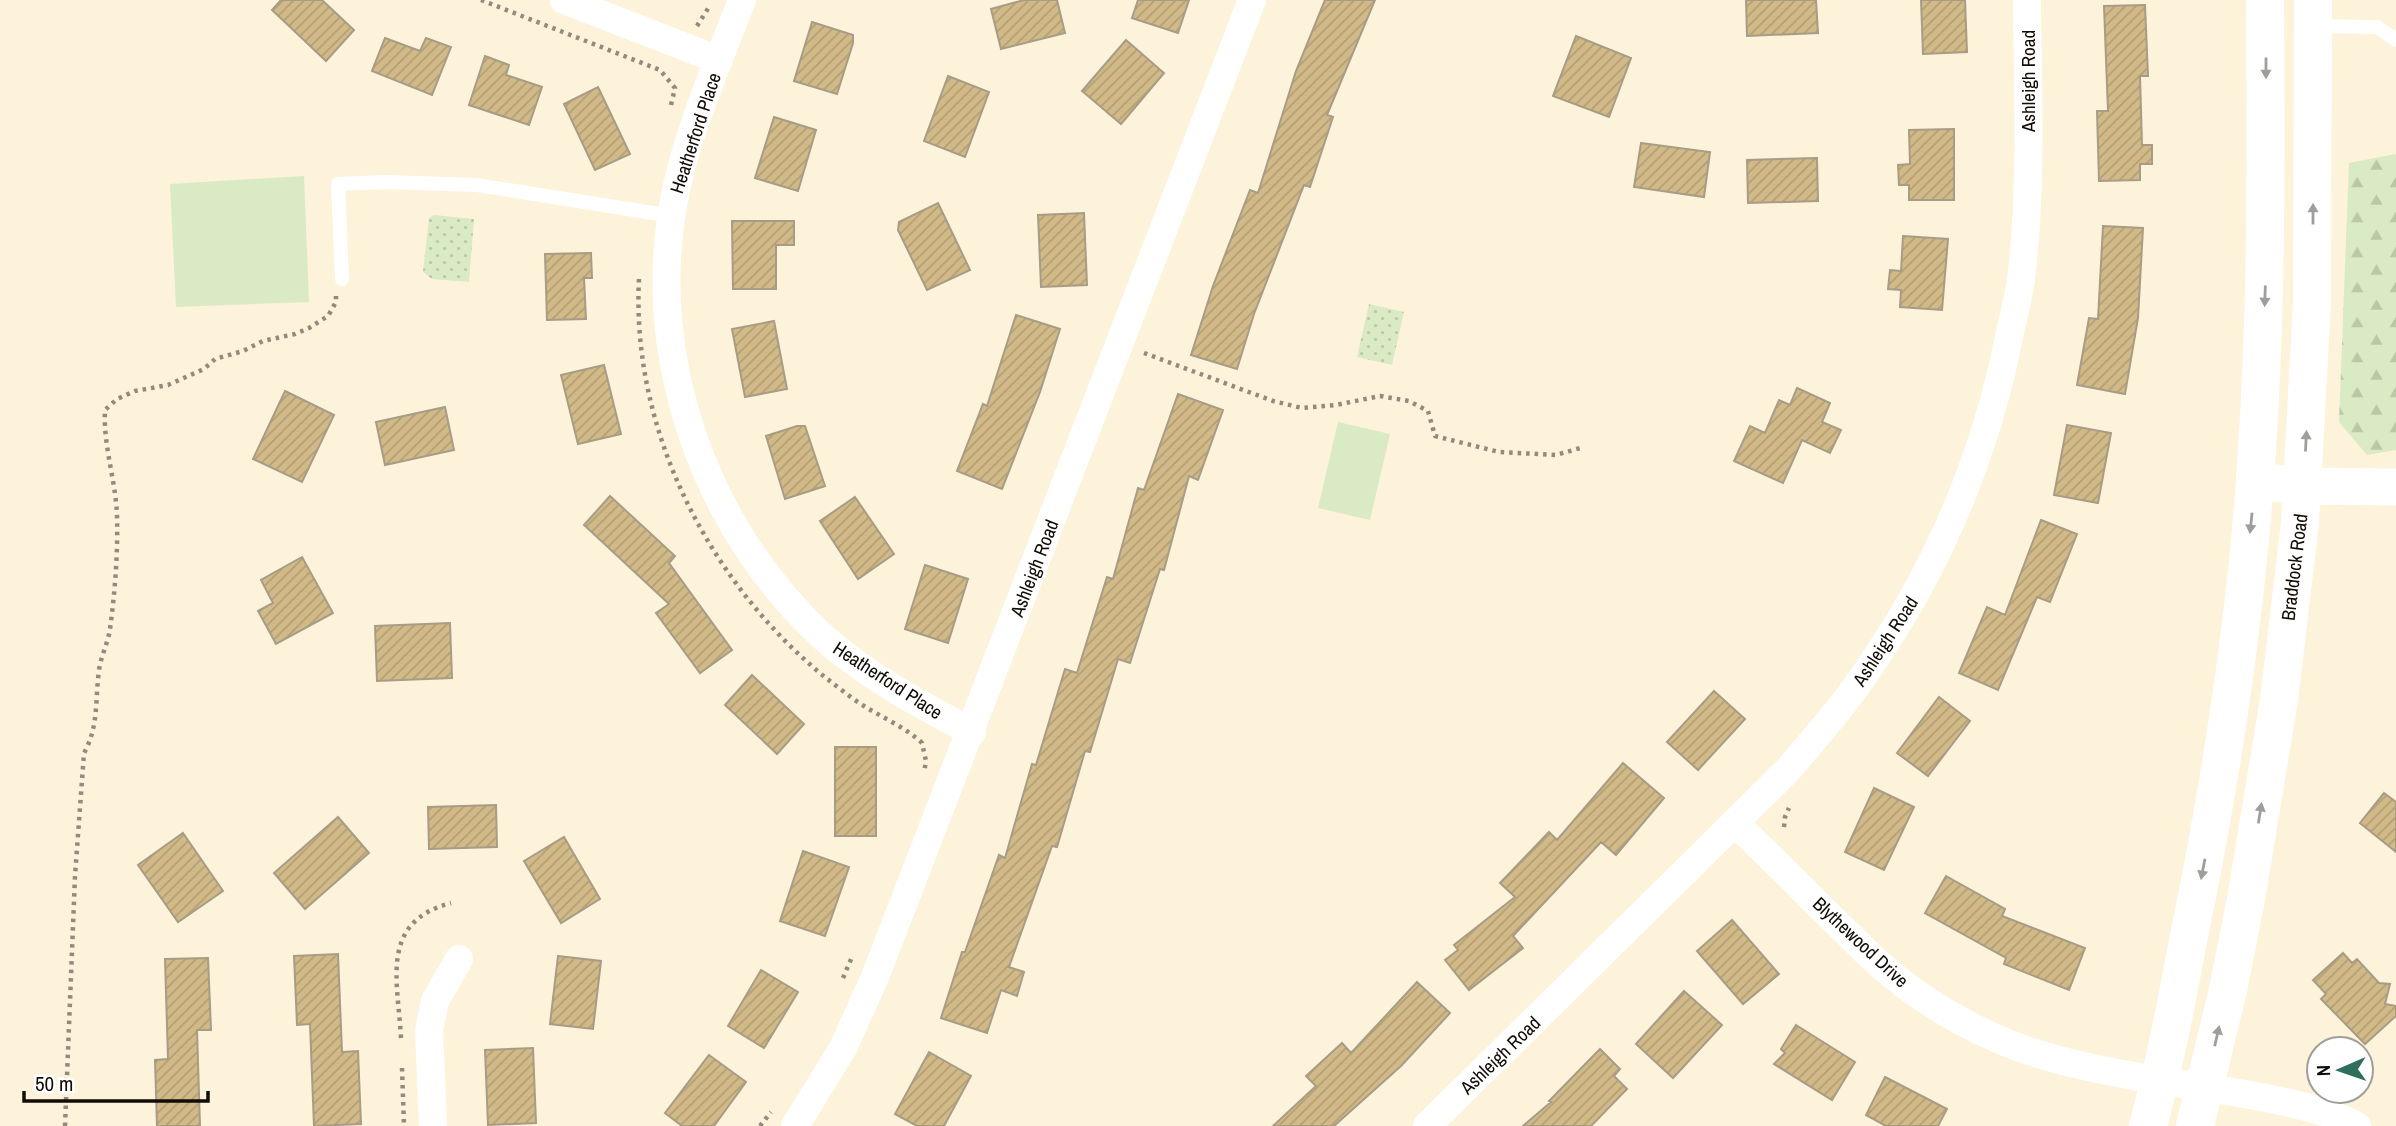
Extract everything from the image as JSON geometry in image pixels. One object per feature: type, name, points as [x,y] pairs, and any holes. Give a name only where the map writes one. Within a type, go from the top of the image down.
[{"type":"main road","points":[[2148,1126],[2161,1080],[2207,849],[2244,598],[2255,481],[2265,272],[2265,0]]},
{"type":"main road","name":"Braddock Road","points":[[2195,1126],[2246,899],[2279,700],[2304,486],[2312,303],[2313,13]]},
{"type":"street","points":[[564,0],[719,60]]},
{"type":"street","name":"Heatherford Place","points":[[742,0],[695,120],[683,160],[668,246],[667,298],[675,374],[689,426],[724,511],[753,557],[791,604],[825,638],[859,666],[916,702],[972,732]]},
{"type":"street","name":"Ashleigh Road","points":[[795,1126],[843,1048],[876,977],[1252,0]]},
{"type":"street","name":"Ashleigh Road","points":[[1427,1126],[1788,770],[1840,708],[1873,663],[1919,588],[1968,482],[2000,384],[2020,281],[2028,188],[2027,0]]},
{"type":"street","points":[[2255,481],[2304,486],[2396,487]]},
{"type":"street","name":"Blythewood Drive","points":[[1735,823],[1877,962],[1912,990],[1949,1014],[1997,1038],[2049,1057],[2161,1080],[2206,1086],[2324,1112],[2357,1126]]},
{"type":"street","points":[[433,1126],[429,1031],[435,1001],[459,959]]},
{"type":"lane","points":[[2313,13],[2377,27],[2396,40]]},
{"type":"lane","points":[[342,279],[338,184],[385,182],[477,185],[672,216]]},
{"type":"path","points":[[65,1126],[74,901],[84,753],[96,722],[99,669],[110,631],[115,574],[117,516],[114,477],[104,425],[106,410],[117,399],[135,391],[168,385],[204,369],[215,359],[309,328],[328,316],[336,302],[336,290],[342,279]]},
{"type":"path","points":[[1120,344],[1273,401],[1302,408],[1336,405],[1380,396],[1409,401],[1428,411],[1435,436],[1499,452],[1556,456],[1584,447]]},
{"type":"green space","points":[[2396,154],[2396,450],[2367,455],[2339,422],[2349,163]]},
{"type":"green space","points":[[304,176],[309,302],[176,307],[170,184]]},
{"type":"green space","points":[[434,215],[474,219],[469,282],[432,279],[423,272],[429,218]]},
{"type":"green space","points":[[1369,304],[1404,312],[1392,365],[1357,357]]},
{"type":"green space","points":[[1338,422],[1390,434],[1370,520],[1318,508]]},
{"type":"building","points":[[281,0],[322,0],[354,30],[326,61],[272,10]]},
{"type":"building","points":[[1024,0],[1057,0],[1065,33],[1001,49],[991,9]]},
{"type":"building","points":[[1138,0],[1189,0],[1178,33],[1132,18]]},
{"type":"building","points":[[1325,0],[1375,0],[1327,115],[1333,117],[1310,187],[1304,185],[1254,314],[1237,369],[1191,355],[1213,286],[1250,190],[1258,193],[1296,71]]},
{"type":"building","points":[[1746,0],[1816,0],[1818,33],[1747,36]]},
{"type":"building","points":[[1921,0],[1965,0],[1967,52],[1923,54]]},
{"type":"building","points":[[2145,5],[2148,76],[2140,76],[2142,145],[2152,145],[2152,164],[2140,164],[2140,180],[2099,181],[2097,111],[2108,111],[2104,6]]},
{"type":"building","points":[[812,22],[853,35],[837,94],[794,81]]},
{"type":"building","points":[[1576,36],[1631,58],[1609,117],[1553,96]]},
{"type":"building","points":[[385,38],[420,51],[426,38],[451,47],[432,95],[372,71]]},
{"type":"building","points":[[1126,40],[1164,73],[1121,124],[1082,91]]},
{"type":"building","points":[[485,56],[509,65],[506,75],[542,87],[529,125],[469,105]]},
{"type":"building","points":[[948,76],[989,92],[965,157],[924,141]]},
{"type":"building","points":[[598,87],[630,154],[595,170],[564,104]]},
{"type":"building","points":[[774,117],[816,130],[798,191],[755,178]]},
{"type":"building","points":[[1954,129],[1954,200],[1909,200],[1909,185],[1899,185],[1898,165],[1910,164],[1909,130]]},
{"type":"building","points":[[1641,143],[1710,152],[1704,197],[1634,187]]},
{"type":"building","points":[[1817,158],[1818,201],[1748,203],[1747,160]]},
{"type":"building","points":[[938,203],[970,270],[927,290],[898,230],[899,222]]},
{"type":"building","points":[[1084,213],[1087,285],[1041,287],[1038,215]]},
{"type":"building","points":[[732,221],[794,221],[794,245],[776,245],[776,289],[733,289]]},
{"type":"building","points":[[2103,226],[2143,228],[2138,318],[2125,394],[2077,385],[2089,318],[2098,319]]},
{"type":"building","points":[[1903,236],[1948,239],[1942,310],[1900,307],[1901,290],[1888,289],[1890,270],[1901,271]]},
{"type":"building","points":[[591,253],[592,278],[584,278],[586,319],[547,320],[545,254]]},
{"type":"building","points":[[1016,315],[1060,329],[1040,392],[1002,489],[957,471],[983,404],[987,406]]},
{"type":"building","points":[[774,321],[787,389],[745,397],[732,329]]},
{"type":"building","points":[[604,365],[621,434],[578,444],[561,375]]},
{"type":"building","points":[[1797,388],[1830,403],[1822,422],[1841,430],[1830,453],[1802,440],[1783,483],[1734,461],[1750,426],[1765,433],[1779,400],[1790,405]]},
{"type":"building","points":[[285,391],[334,415],[302,482],[253,459]]},
{"type":"building","points":[[1178,394],[1223,410],[1198,480],[1189,476],[1164,570],[1160,569],[1130,663],[1118,659],[1090,752],[1085,751],[1057,847],[1052,846],[1009,967],[1024,972],[1017,996],[1001,990],[987,1033],[941,1018],[962,952],[965,952],[999,855],[1005,858],[1032,764],[1036,765],[1065,669],[1077,673],[1107,577],[1113,579],[1138,488],[1144,490]]},
{"type":"building","points":[[445,407],[454,450],[385,465],[376,422]]},
{"type":"building","points":[[2067,425],[2111,433],[2098,503],[2054,495]]},
{"type":"building","points":[[805,426],[825,486],[785,499],[766,436]]},
{"type":"building","points":[[610,496],[675,556],[669,563],[732,650],[700,673],[656,613],[669,604],[584,525]]},
{"type":"building","points":[[855,497],[894,554],[858,579],[820,521]]},
{"type":"building","points":[[2041,520],[2077,534],[2050,602],[2037,597],[1998,690],[1959,673],[1987,607],[2005,615]]},
{"type":"building","points":[[302,557],[333,613],[276,644],[258,611],[273,603],[261,580]]},
{"type":"building","points":[[925,565],[968,579],[948,643],[905,629]]},
{"type":"building","points":[[450,623],[452,678],[377,681],[375,626]]},
{"type":"building","points":[[752,675],[804,724],[777,754],[725,705]]},
{"type":"building","points":[[1714,691],[1745,719],[1698,770],[1667,742]]},
{"type":"building","points":[[1939,697],[1970,721],[1928,776],[1897,753]]},
{"type":"building","points":[[835,747],[876,747],[876,836],[835,836]]},
{"type":"building","points":[[1623,763],[1664,798],[1616,855],[1601,842],[1513,936],[1523,948],[1469,990],[1445,960],[1458,950],[1454,945],[1515,897],[1500,883],[1549,832],[1557,840]]},
{"type":"building","points":[[1874,788],[1914,807],[1884,870],[1845,852]]},
{"type":"building","points":[[2384,793],[2396,802],[2396,852],[2360,823]]},
{"type":"building","points":[[496,805],[497,847],[429,849],[428,807]]},
{"type":"building","points":[[338,817],[369,853],[305,909],[274,873]]},
{"type":"building","points":[[183,833],[223,891],[178,922],[138,865]]},
{"type":"building","points":[[564,837],[600,899],[561,923],[524,861]]},
{"type":"building","points":[[803,851],[849,867],[825,936],[780,921]]},
{"type":"building","points":[[1946,876],[2005,909],[2002,916],[2085,948],[2069,990],[2004,964],[2006,958],[1925,913]]},
{"type":"building","points":[[1732,920],[1779,974],[1743,1004],[1697,951]]},
{"type":"building","points":[[2343,953],[2352,963],[2357,959],[2379,983],[2390,984],[2385,1004],[2396,1006],[2396,1016],[2375,1035],[2356,1035],[2321,999],[2326,994],[2313,980]]},
{"type":"building","points":[[338,954],[342,1052],[358,1051],[361,1124],[314,1126],[310,1024],[297,1025],[294,956]]},
{"type":"building","points":[[558,956],[601,961],[593,1029],[550,1024]]},
{"type":"building","points":[[208,958],[211,1030],[197,1030],[200,1126],[157,1126],[155,1060],[168,1059],[165,959]]},
{"type":"building","points":[[761,970],[798,992],[764,1048],[728,1026]]},
{"type":"building","points":[[1417,982],[1450,1013],[1401,1066],[1334,1126],[1273,1126],[1316,1086],[1306,1076],[1342,1043],[1351,1053]]},
{"type":"building","points":[[1684,991],[1722,1025],[1673,1078],[1636,1044]]},
{"type":"building","points":[[1796,1025],[1855,1062],[1832,1100],[1774,1064],[1785,1053],[1781,1049]]},
{"type":"building","points":[[533,1048],[536,1123],[488,1125],[485,1050]]},
{"type":"building","points":[[1600,1049],[1620,1069],[1614,1076],[1627,1089],[1591,1126],[1523,1126],[1551,1102],[1549,1101]]},
{"type":"building","points":[[929,1052],[971,1076],[944,1126],[917,1126],[895,1114]]},
{"type":"building","points":[[709,1055],[746,1082],[714,1126],[682,1126],[665,1113]]},
{"type":"building","points":[[1885,1077],[1947,1109],[1938,1126],[1886,1126],[1866,1115]]}]
